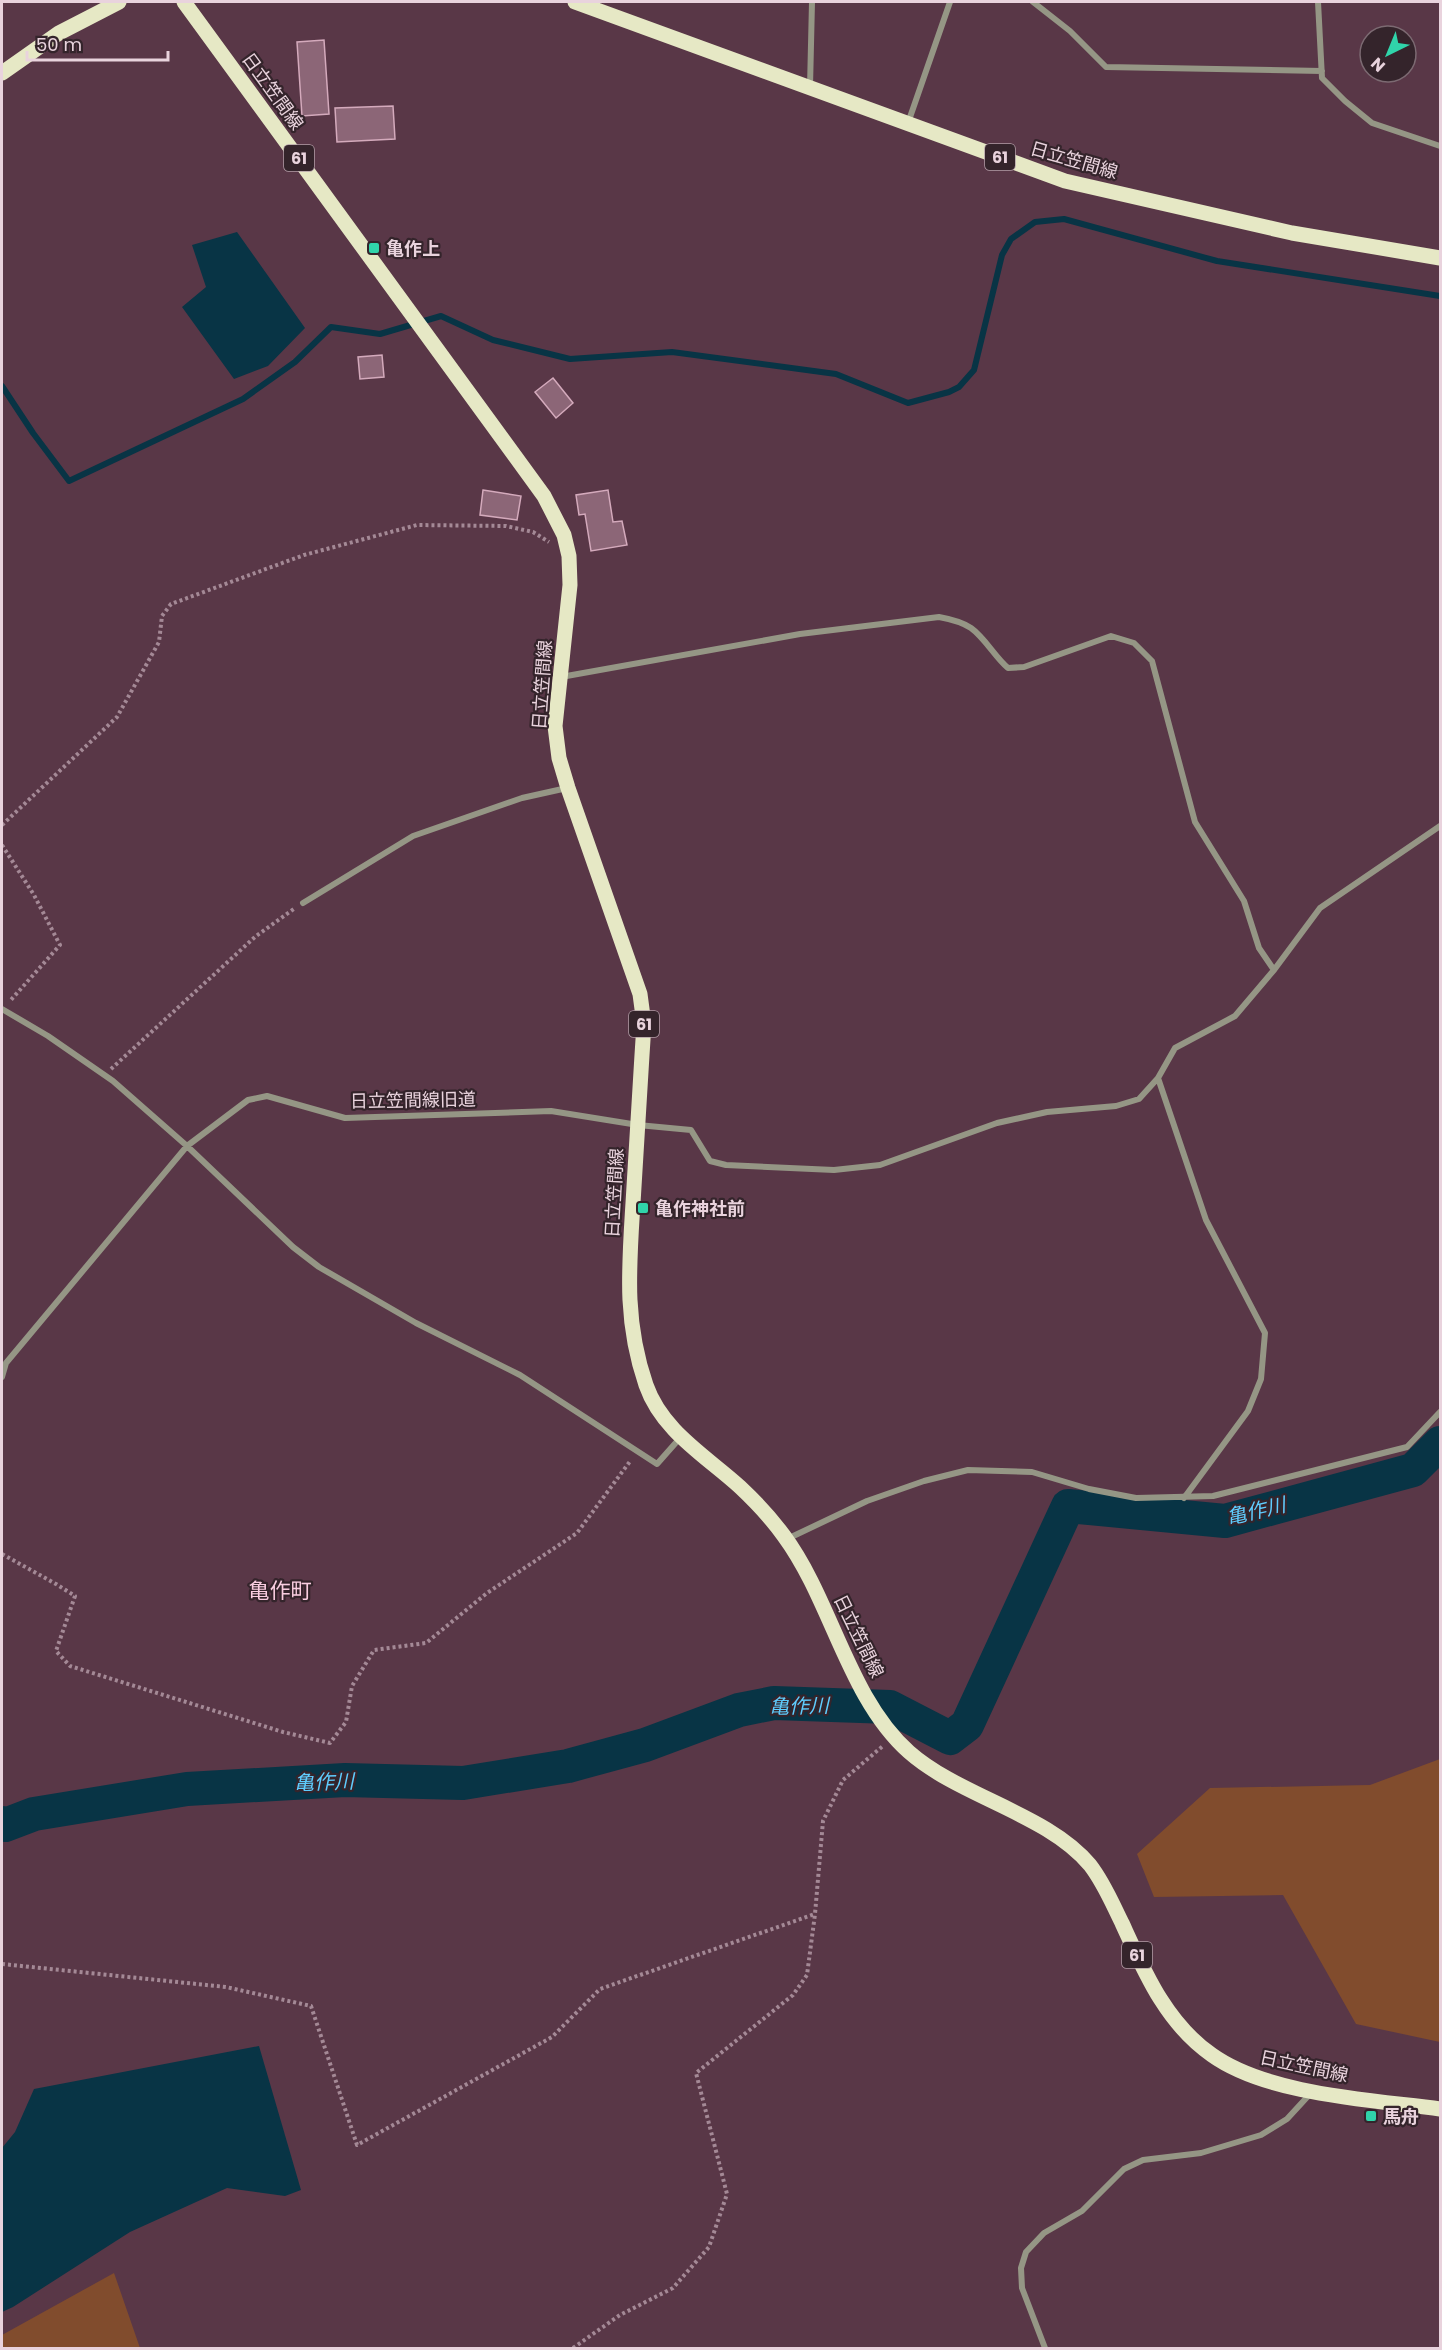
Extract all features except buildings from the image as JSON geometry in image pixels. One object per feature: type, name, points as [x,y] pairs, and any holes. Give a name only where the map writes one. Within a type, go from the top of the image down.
[{"type":"main road","points":[[2,73],[59,33],[119,2]]},
{"type":"main road","name":"日立笠間線","points":[[184,2],[544,496],[564,535],[569,556],[570,585],[555,726],[559,758],[640,994],[644,1024],[628,1300],[634,1345],[647,1389],[680,1438],[740,1487],[787,1539],[817,1593],[873,1710],[893,1737],[934,1771],[1034,1823],[1064,1841],[1088,1863],[1104,1886],[1167,2012],[1187,2034],[1212,2055],[1237,2070],[1268,2081],[1313,2091],[1440,2109]]},
{"type":"main road","name":"日立笠間線","points":[[574,2],[1065,181],[1292,233],[1440,258]]},
{"type":"street","points":[[810,88],[812,2]]},
{"type":"street","points":[[908,123],[950,2]]},
{"type":"street","points":[[1034,2],[1070,30],[1106,67],[1322,71]]},
{"type":"street","points":[[1318,2],[1322,78],[1372,123],[1440,147]]},
{"type":"street","points":[[561,677],[800,634],[939,617],[959,621],[973,629],[1008,668],[1024,668],[1111,636],[1134,643],[1152,661],[1195,822],[1244,901],[1260,948],[1274,970]]},
{"type":"street","points":[[303,903],[413,836],[522,798],[568,788]]},
{"type":"street","points":[[1184,1498],[1248,1411],[1261,1379],[1265,1333],[1206,1220],[1158,1078],[1175,1048],[1235,1016],[1274,970],[1320,908],[1440,826]]},
{"type":"street","points":[[2,1009],[48,1036],[104,1075],[187,1146],[293,1247],[319,1267],[416,1323],[520,1375],[657,1464],[680,1438]]},
{"type":"street","name":"日立笠間線旧道","points":[[2,1377],[6,1363],[187,1146],[248,1100],[267,1096],[345,1118],[551,1111],[638,1125],[691,1130],[710,1161],[726,1165],[834,1170],[880,1165],[997,1123],[1047,1112],[1116,1106],[1139,1099],[1158,1078]]},
{"type":"street","points":[[787,1539],[867,1501],[924,1481],[968,1470],[1032,1472],[1089,1489],[1136,1498],[1213,1496],[1407,1447],[1440,1412]]},
{"type":"street","points":[[1045,2349],[1022,2288],[1021,2268],[1026,2252],[1044,2233],[1082,2211],[1124,2169],[1143,2160],[1201,2153],[1261,2135],[1287,2119],[1313,2091]]},
{"type":"path","points":[[2,825],[117,717],[159,642],[162,616],[171,604],[304,555],[417,525],[506,526],[532,532],[569,556]]},
{"type":"path","points":[[2,845],[34,895],[60,945],[2,1009]]},
{"type":"path","points":[[104,1075],[256,936],[303,903]]},
{"type":"path","points":[[2,1554],[75,1596],[56,1651],[70,1666],[283,1732],[330,1743],[346,1722],[352,1686],[374,1650],[426,1643],[487,1593],[577,1533],[637,1451]]},
{"type":"path","points":[[573,2349],[620,2315],[673,2288],[709,2247],[727,2193],[696,2073],[793,1995],[807,1975],[823,1821],[843,1780],[893,1737]]},
{"type":"path","points":[[2,1964],[226,1987],[311,2006],[357,2145],[552,2037],[600,1989],[815,1914]]},
{"type":"shaded area","points":[[1440,1759],[1440,2042],[1356,2024],[1283,1895],[1154,1897],[1137,1854],[1210,1788],[1370,1785]]},
{"type":"shaded area","points":[[114,2273],[140,2348],[2,2348],[2,2335]]},
{"type":"water","points":[[237,232],[305,328],[268,366],[234,379],[182,307],[206,287],[192,245]]},
{"type":"water","points":[[259,2046],[301,2190],[285,2196],[227,2188],[130,2232],[2,2312],[2,2148],[15,2132],[34,2089]]},
{"type":"waterway","points":[[2,386],[69,481],[243,399],[295,362],[331,327],[380,334],[441,316],[493,340],[570,359],[672,352],[836,374],[908,403],[949,392],[959,387],[974,370],[1002,255],[1011,239],[1035,222],[1064,219],[1217,261],[1440,296]]},
{"type":"waterway","name":"亀作川","points":[[2,1823],[5,1825],[34,1814],[187,1789],[345,1780],[463,1783],[568,1766],[645,1745],[739,1710],[774,1703],[890,1707],[950,1738],[967,1725],[1068,1506],[1225,1521],[1413,1470],[1440,1443]]},
{"type":"place","name":"亀作上","points":[[374,248]]},
{"type":"place","name":"亀作神社前","points":[[643,1208]]},
{"type":"place","name":"馬舟","points":[[1371,2116]]},
{"type":"district","name":"亀作町","points":[[280,1590]]}]
